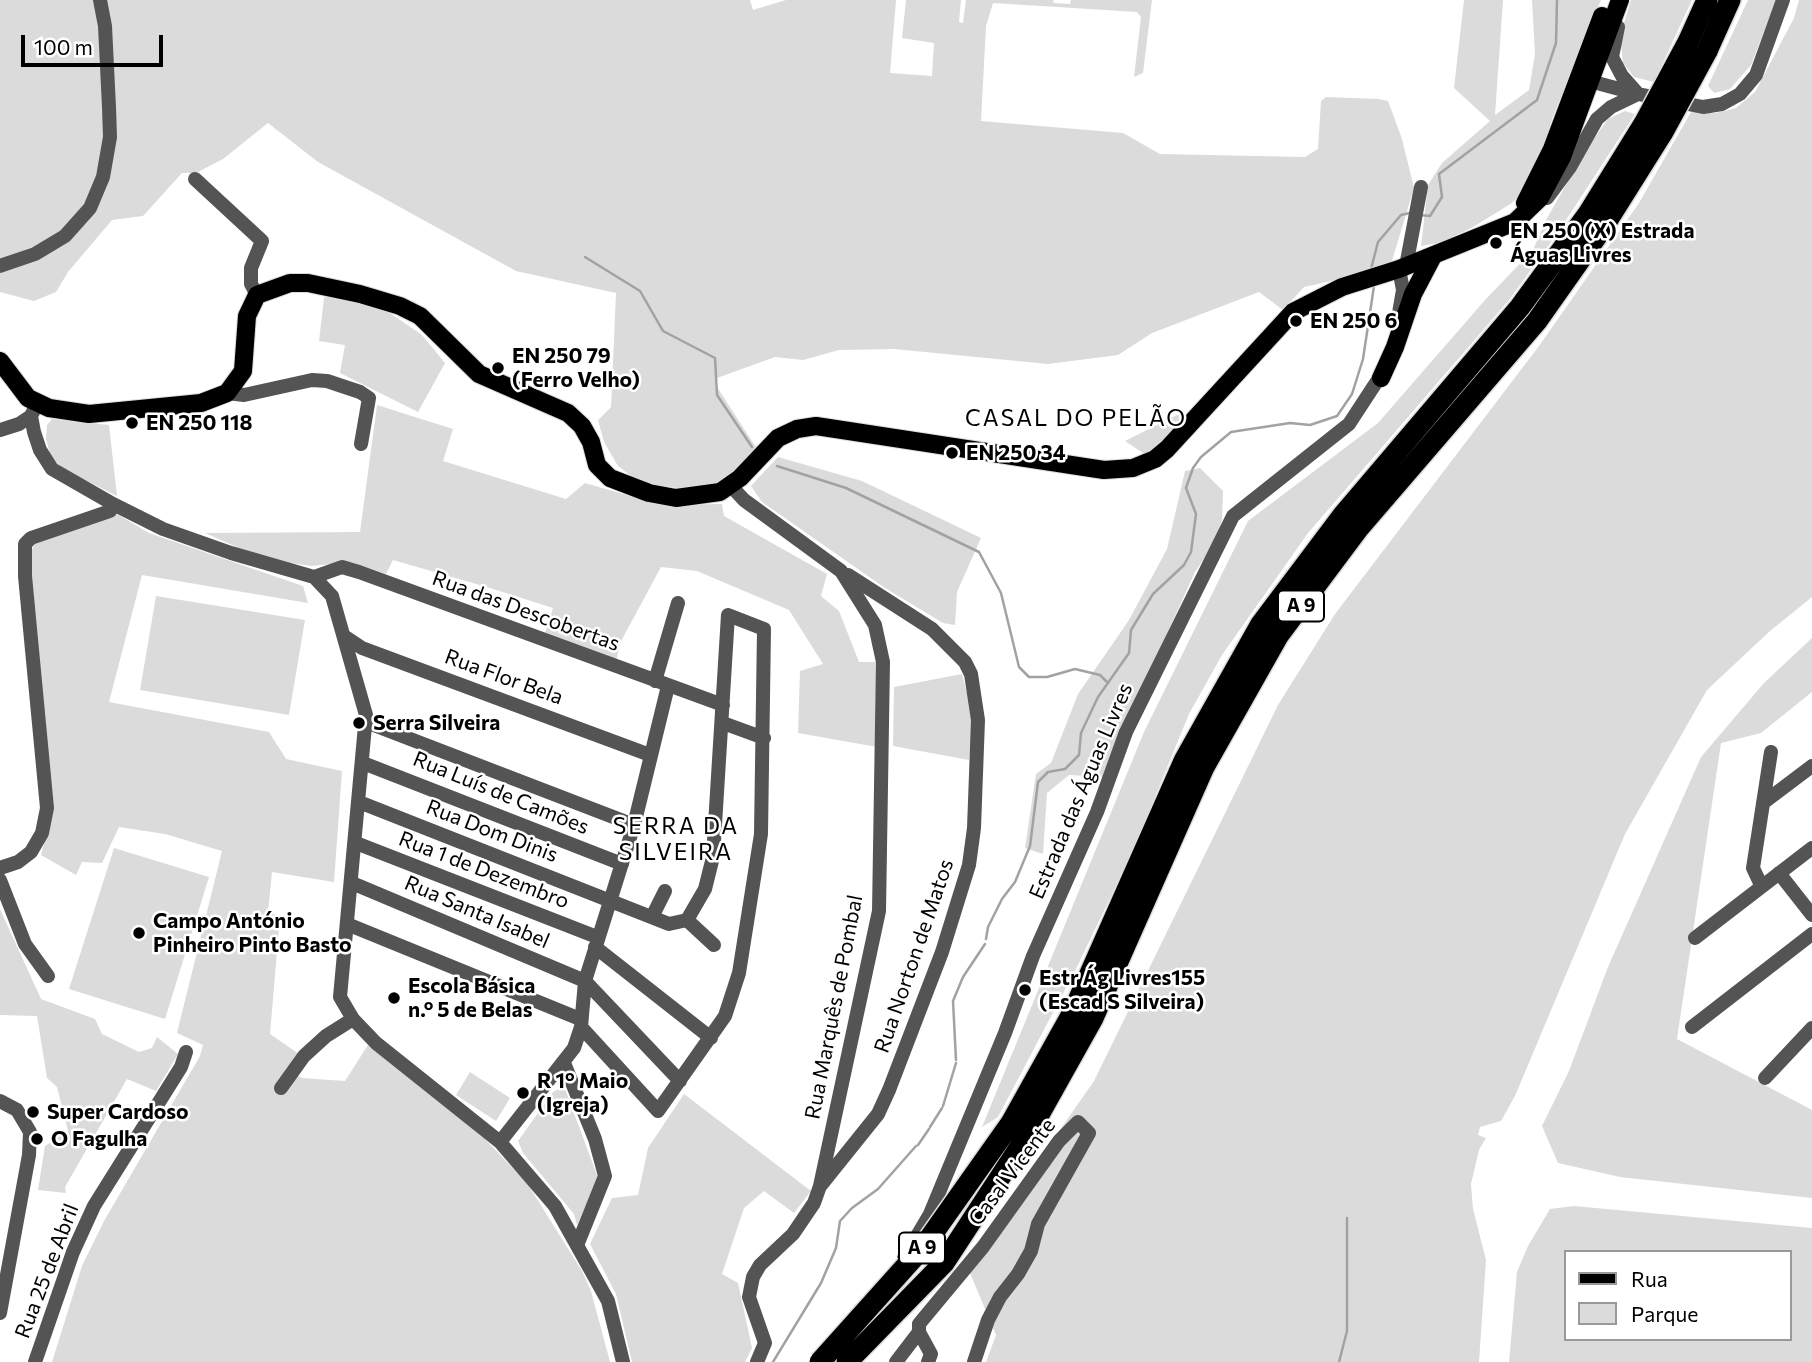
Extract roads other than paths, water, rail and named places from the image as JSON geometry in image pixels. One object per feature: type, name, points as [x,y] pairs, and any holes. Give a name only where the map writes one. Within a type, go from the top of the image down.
[{"type":"highway","name":"A 9","points":[[1697,47],[1707,0]]},
{"type":"highway","name":"A 9","points":[[848,1362],[944,1263],[1019,1130],[1184,761],[1261,625],[1343,515],[1520,307],[1654,127],[1697,47],[1730,0]]},
{"type":"highway","name":"A 9","points":[[820,1362],[923,1246],[1019,1130]]},
{"type":"main road","points":[[0,361],[34,410],[89,414],[201,403],[227,393],[243,371],[247,316],[257,295],[290,283],[308,284],[400,306],[420,316],[479,373],[568,413],[582,426],[591,442],[597,465],[610,478],[649,493],[676,498],[701,497],[731,486],[778,438],[797,429],[816,426],[1104,470],[1133,468],[1155,459],[1167,449],[1293,312],[1313,300],[1516,222],[1540,198],[1549,183],[1608,0]]},
{"type":"main road","points":[[1584,79],[1620,0]]},
{"type":"main road","points":[[1381,378],[1418,284],[1433,256]]},
{"type":"main road","points":[[1400,268],[1418,284]]},
{"type":"street","points":[[0,266],[35,254],[65,236],[90,208],[103,177],[110,138],[105,26],[100,0]]},
{"type":"street","points":[[1627,0],[1613,40],[1612,57],[1622,76],[1638,94]]},
{"type":"street","points":[[1584,79],[1638,94],[1703,107],[1722,104],[1740,94],[1756,75],[1783,0]]},
{"type":"street","points":[[1516,222],[1539,207],[1570,167],[1585,136],[1597,119],[1611,107],[1638,94]]},
{"type":"street","points":[[195,179],[262,242],[251,268],[251,284],[257,295]]},
{"type":"street","name":"Estrada das Águas Livres","points":[[828,1362],[862,1321],[930,1214],[1005,1033],[1033,956],[1097,813],[1126,732],[1233,516],[1349,424],[1381,378],[1399,317],[1403,290],[1400,268],[1421,187]]},
{"type":"street","points":[[227,393],[244,395],[312,380],[327,381],[359,392],[369,398],[361,444]]},
{"type":"street","points":[[0,430],[19,424],[34,410]]},
{"type":"street","points":[[34,410],[40,450],[52,469],[113,504],[193,540],[314,577],[332,596],[366,722],[352,883],[339,990],[352,1019],[450,1104],[500,1142],[555,1206],[608,1301],[623,1362]]},
{"type":"street","name":"Rua Marquês de Pombal","points":[[731,486],[744,500],[841,571],[875,625],[883,662],[879,911],[820,1186],[814,1203],[793,1234],[760,1265],[753,1277],[749,1297],[765,1343],[757,1362]]},
{"type":"street","points":[[0,868],[18,862],[30,852],[42,833],[47,808],[25,576],[25,544],[31,538],[110,511],[113,504]]},
{"type":"street","name":"Rua das Descobertas","points":[[314,577],[342,567],[359,572],[723,705]]},
{"type":"street","name":"Rua Norton de Matos","points":[[820,1186],[878,1114],[942,952],[973,846],[978,720],[971,674],[965,662],[932,629],[841,571]]},
{"type":"street","points":[[500,1142],[574,1048],[581,1023],[585,981],[634,825],[678,603]]},
{"type":"street","points":[[347,924],[581,1023],[658,1111],[725,1016],[739,972],[761,834],[764,629],[728,615],[713,857],[705,889],[687,920],[714,945]]},
{"type":"street","name":"Rua Flor Bela","points":[[344,636],[362,648],[650,755]]},
{"type":"street","points":[[366,722],[634,825]]},
{"type":"street","points":[[723,723],[764,738]]},
{"type":"street","points":[[1761,885],[1753,868],[1771,752]]},
{"type":"street","name":"Rua Luís de Camões","points":[[363,762],[622,864]]},
{"type":"street","points":[[1763,803],[1812,766]]},
{"type":"street","name":"Rua Dom Dinis","points":[[359,802],[669,924],[687,920]]},
{"type":"street","name":"Rua 1 de Dezembro","points":[[356,843],[596,942],[711,1038]]},
{"type":"street","points":[[1695,938],[1812,848]]},
{"type":"street","points":[[1779,873],[1812,915]]},
{"type":"street","points":[[0,880],[25,944],[48,976]]},
{"type":"street","name":"Rua Santa Isabel","points":[[352,883],[585,981]]},
{"type":"street","points":[[652,917],[665,891]]},
{"type":"street","points":[[1692,1027],[1812,934]]},
{"type":"street","points":[[585,981],[680,1082]]},
{"type":"street","points":[[281,1088],[304,1056],[326,1036],[352,1019]]},
{"type":"street","points":[[1765,1078],[1812,1028]]},
{"type":"street","name":"Rua 25 de Abril","points":[[35,1362],[73,1252],[94,1206],[181,1067],[186,1052]]},
{"type":"street","points":[[564,1063],[595,1139],[605,1177],[578,1243]]},
{"type":"street","points":[[0,1101],[17,1110],[30,1132],[29,1155],[0,1313]]},
{"type":"street","name":"Casal Vicente","points":[[896,1362],[919,1332],[919,1324],[983,1247],[1059,1141],[1078,1122],[1084,1125],[1089,1133],[1038,1224],[1031,1251],[1018,1275],[1000,1297],[974,1362]]},
{"type":"street","points":[[861,1362],[901,1263]]},
{"type":"street","points":[[919,1332],[931,1354],[928,1362]]},
{"type":"waterway","points":[[1420,215],[1430,216],[1442,197],[1439,174],[1537,100],[1556,43],[1557,0]]},
{"type":"waterway","points":[[1371,269],[1378,242],[1401,215],[1410,213]]},
{"type":"waterway","points":[[585,257],[640,291],[663,331],[715,358],[717,395],[752,447]]},
{"type":"waterway","points":[[986,939],[988,927],[1002,899],[1015,882],[1030,846],[1038,782],[1048,772],[1065,769],[1079,755],[1081,733],[1098,697],[1129,653],[1131,630],[1153,594],[1184,565],[1191,552],[1196,514],[1186,488],[1193,468],[1201,457],[1231,432],[1290,423],[1310,425],[1337,416],[1352,394],[1363,359],[1374,286]]},
{"type":"waterway","points":[[777,466],[846,488],[979,552],[1001,593],[1019,667],[1029,677],[1047,677],[1075,669],[1100,675],[1108,683]]},
{"type":"waterway","points":[[956,1060],[953,1001],[963,977],[985,944]]},
{"type":"waterway","points":[[943,1106],[956,1063]]},
{"type":"waterway","points":[[930,1127],[942,1108]]},
{"type":"waterway","points":[[918,1145],[929,1129]]},
{"type":"waterway","points":[[773,1362],[821,1283],[836,1248],[840,1221],[852,1208],[878,1189],[916,1146]]},
{"type":"waterway","points":[[1339,1362],[1347,1331],[1347,1218]]},
{"type":"place","name":"EN 250 (X) Estrada Águas Livres","points":[[1496,243]]},
{"type":"place","name":"EN 250 6","points":[[1296,321]]},
{"type":"place","name":"EN 250 79 (Ferro Velho)","points":[[498,368]]},
{"type":"place","name":"EN 250 118","points":[[132,423]]},
{"type":"place","name":"EN 250 34","points":[[952,453]]},
{"type":"place","name":"Serra Silveira","points":[[359,723]]},
{"type":"place","name":"Campo António Pinheiro Pinto Basto","points":[[139,933]]},
{"type":"place","name":"Estr Ág Livres155 (Escad S Silveira)","points":[[1025,990]]},
{"type":"place","name":"Escola Básica n.º 5 de Belas","points":[[394,998]]},
{"type":"place","name":"R 1º Maio (Igreja)","points":[[523,1093]]},
{"type":"place","name":"Super Cardoso","points":[[33,1112]]},
{"type":"place","name":"O Fagulha","points":[[37,1139]]},
{"type":"district","name":"CASAL DO PELÃO","points":[[1076,418]]},
{"type":"district","name":"SERRA DA SILVEIRA","points":[[676,839]]}]
